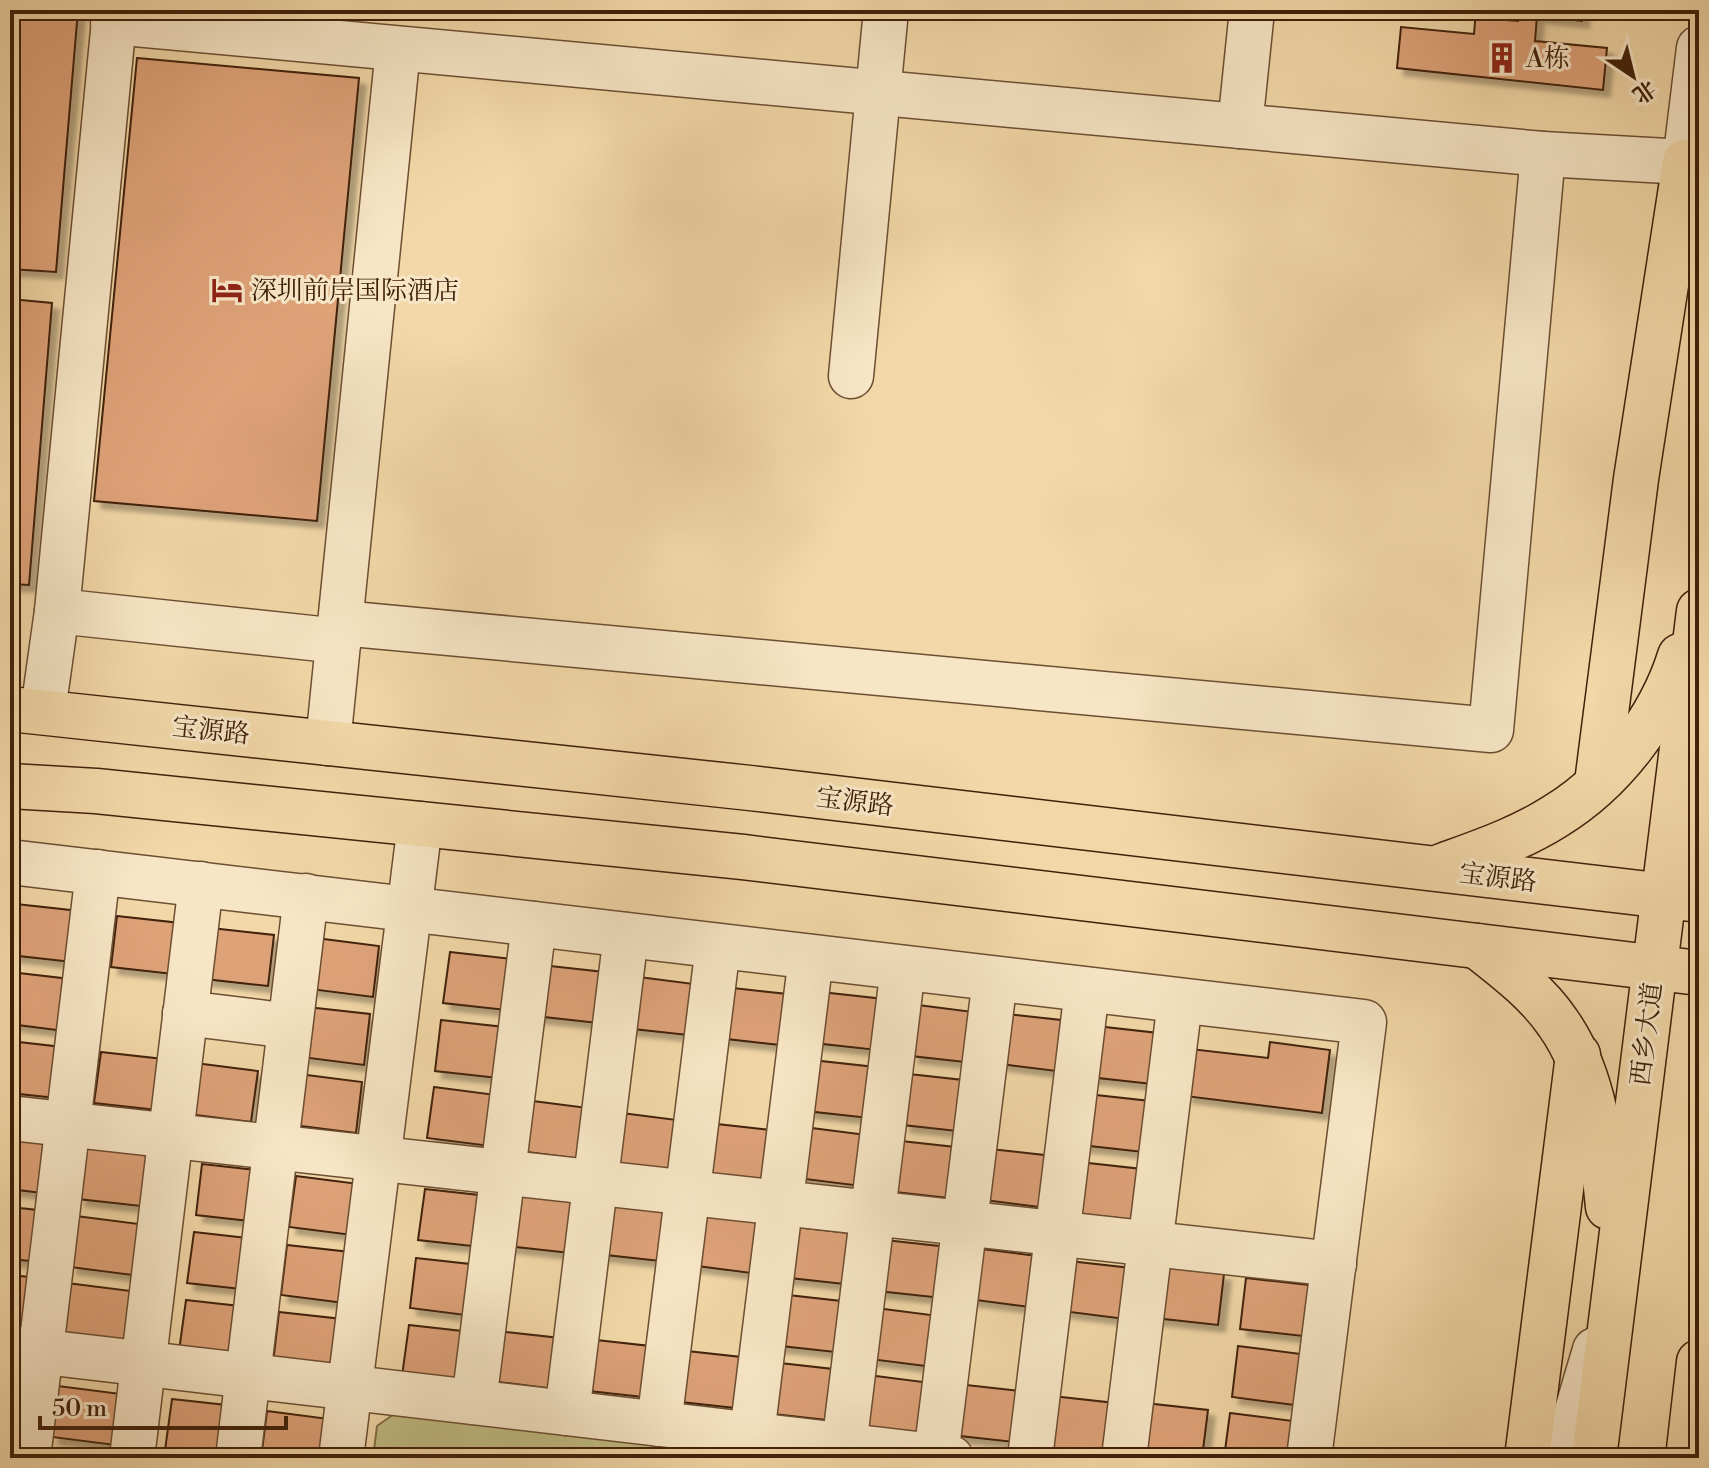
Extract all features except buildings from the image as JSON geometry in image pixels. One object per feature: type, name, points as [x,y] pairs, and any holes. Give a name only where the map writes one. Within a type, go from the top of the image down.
[{"type":"main road","points":[[1597,783],[1636,479],[1685,162]]},
{"type":"main road","points":[[1433,869],[1506,842],[1555,817],[1625,755],[1652,717],[1675,671],[1699,597]]},
{"type":"main road","name":"西乡大道","points":[[1594,1458],[1655,968],[1681,898],[1699,611]]},
{"type":"main road","name":"宝源路","points":[[27,710],[734,787],[1681,898]]},
{"type":"main road","points":[[10,786],[96,791],[743,857],[1699,973]]},
{"type":"main road","points":[[1331,929],[1352,926],[1361,920],[1372,900],[1373,889],[1369,877],[1360,867],[1341,858]]},
{"type":"main road","points":[[1477,946],[1536,995],[1578,1055],[1591,1095],[1600,1142],[1608,1205],[1613,1290]]},
{"type":"main road","points":[[1527,1458],[1578,1055]]},
{"type":"main road","points":[[1688,1458],[1699,1362]]},
{"type":"street","points":[[851,376],[886,10]]},
{"type":"street","points":[[1240,126],[1252,10]]},
{"type":"street","points":[[27,710],[57,611],[114,16],[288,24],[398,49],[1543,154],[1685,162]]},
{"type":"street","points":[[1699,48],[1685,162],[1699,227]]},
{"type":"street","points":[[328,743],[398,49]]},
{"type":"street","points":[[57,611],[340,632],[1491,730],[1543,154]]},
{"type":"street","points":[[341,1458],[420,824]]},
{"type":"street","points":[[10,862],[1364,1022],[1309,1458]]},
{"type":"street","points":[[28,1458],[25,1350],[67,1124],[98,872]]},
{"type":"street","points":[[132,1458],[201,884]]},
{"type":"street","points":[[238,1458],[306,896]]},
{"type":"street","points":[[474,1402],[534,924]]},
{"type":"street","points":[[567,1413],[626,935]]},
{"type":"street","points":[[659,1424],[718,946]]},
{"type":"street","points":[[752,1434],[811,957]]},
{"type":"street","points":[[844,1446],[903,968]]},
{"type":"street","points":[[25,1350],[944,1457],[965,1223],[995,979]]},
{"type":"street","points":[[1030,1458],[1087,990]]},
{"type":"street","points":[[1124,1458],[1180,1001]]},
{"type":"street","points":[[185,1013],[290,1026]]},
{"type":"street","points":[[10,1118],[1334,1264]]},
{"type":"street","points":[[1563,1458],[1613,1290]]},
{"type":"shaded area","points":[[394,1414],[777,1458],[373,1458],[377,1426]]},
{"type":"place","name":"A栋","points":[[1502,58]]},
{"type":"place","name":"深圳前岸国际酒店","points":[[227,290]]}]
